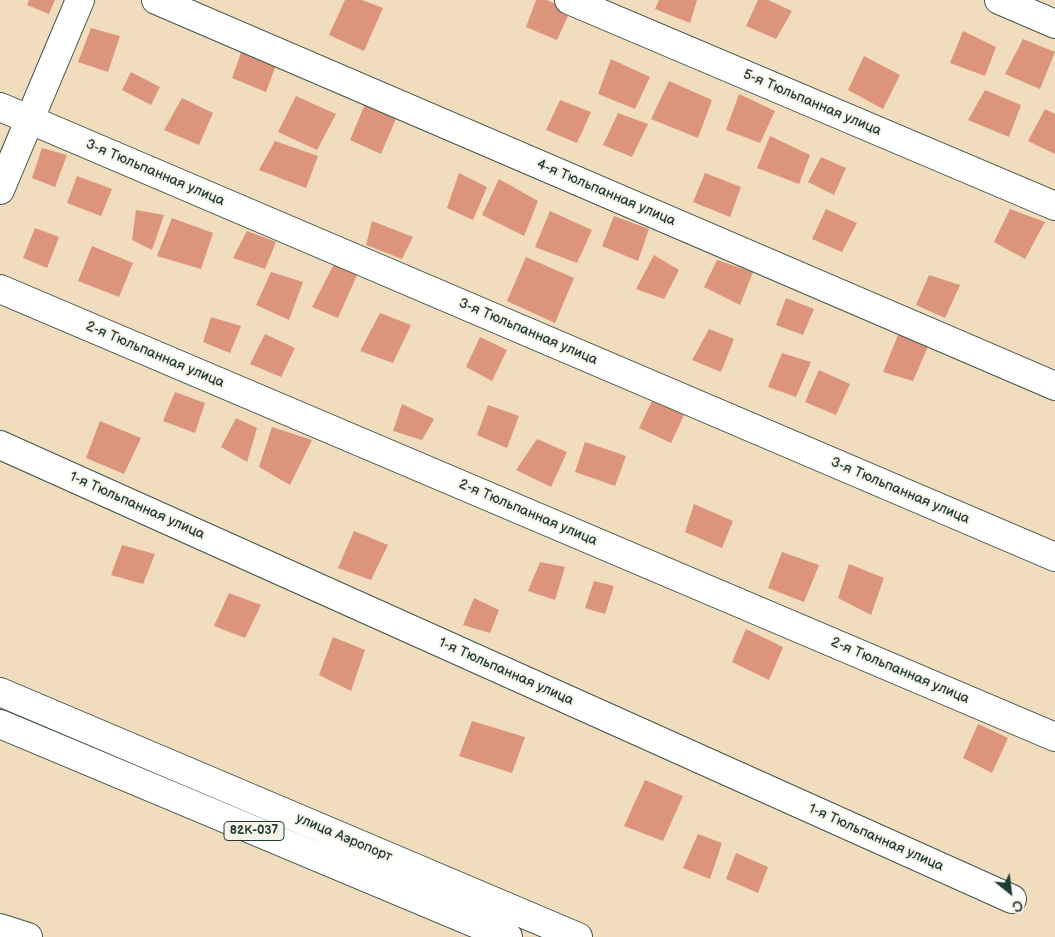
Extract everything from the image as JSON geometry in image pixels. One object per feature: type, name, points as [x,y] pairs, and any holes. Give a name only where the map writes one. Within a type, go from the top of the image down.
[{"type":"street","points":[[0,190],[80,0]]},
{"type":"street","name":"4-я Тюльпанная улица","points":[[156,0],[1055,386]]},
{"type":"street","name":"5-я Тюльпанная улица","points":[[569,0],[1055,206]]},
{"type":"street","points":[[999,0],[1055,24]]},
{"type":"street","name":"3-я Тюльпанная улица","points":[[0,107],[1055,557]]},
{"type":"street","name":"2-я Тюльпанная улица","points":[[0,289],[1055,736]]},
{"type":"street","name":"1-я Тюльпанная улица","points":[[0,445],[1012,899]]},
{"type":"street","name":"улица Аэропорт","points":[[0,692],[578,937]]},
{"type":"street","name":"улица Аэропорт","points":[[0,724],[508,937]]},
{"type":"street","points":[[0,928],[28,937]]},
{"type":"building","points":[[29,0],[55,0],[49,14],[27,5]]},
{"type":"building","points":[[345,0],[362,0],[383,8],[364,51],[329,35]]},
{"type":"building","points":[[536,0],[547,0],[570,11],[557,40],[526,27]]},
{"type":"building","points":[[659,0],[697,0],[690,23],[655,9]]},
{"type":"building","points":[[758,0],[768,0],[792,11],[776,39],[746,26]]},
{"type":"building","points":[[91,28],[120,36],[108,72],[78,62]]},
{"type":"building","points":[[963,31],[996,47],[985,76],[950,63]]},
{"type":"building","points":[[1023,39],[1055,52],[1040,89],[1005,74]]},
{"type":"building","points":[[243,47],[277,62],[266,92],[232,78]]},
{"type":"building","points":[[864,56],[900,75],[883,109],[848,90]]},
{"type":"building","points":[[611,59],[650,77],[635,109],[598,94]]},
{"type":"building","points":[[131,72],[160,87],[151,105],[122,90]]},
{"type":"building","points":[[669,81],[712,100],[698,138],[651,119]]},
{"type":"building","points":[[985,90],[1021,105],[1009,137],[968,120]]},
{"type":"building","points":[[739,94],[775,111],[760,143],[726,130]]},
{"type":"building","points":[[296,96],[336,114],[317,150],[278,132]]},
{"type":"building","points":[[182,98],[213,113],[199,145],[164,130]]},
{"type":"building","points":[[560,100],[591,112],[577,143],[546,130]]},
{"type":"building","points":[[365,104],[397,116],[381,154],[350,140]]},
{"type":"building","points":[[1045,109],[1055,114],[1055,154],[1028,141]]},
{"type":"building","points":[[618,113],[648,124],[632,157],[603,145]]},
{"type":"building","points":[[770,136],[810,155],[799,184],[757,168]]},
{"type":"building","points":[[275,141],[318,156],[306,188],[259,170]]},
{"type":"building","points":[[42,148],[67,155],[55,187],[32,178]]},
{"type":"building","points":[[821,157],[846,168],[834,195],[808,182]]},
{"type":"building","points":[[459,173],[487,187],[473,220],[447,208]]},
{"type":"building","points":[[705,173],[741,187],[730,217],[693,202]]},
{"type":"building","points":[[77,176],[112,189],[101,216],[67,203]]},
{"type":"building","points":[[499,179],[538,201],[524,236],[482,215]]},
{"type":"building","points":[[826,209],[857,223],[842,252],[812,239]]},
{"type":"building","points":[[1010,209],[1045,222],[1025,259],[994,242]]},
{"type":"building","points":[[136,210],[164,215],[152,250],[132,240]]},
{"type":"building","points":[[550,211],[592,230],[577,263],[535,247]]},
{"type":"building","points":[[614,216],[649,229],[638,261],[602,246]]},
{"type":"building","points":[[172,218],[213,233],[201,269],[157,256]]},
{"type":"building","points":[[372,221],[413,237],[402,259],[366,245]]},
{"type":"building","points":[[35,228],[59,237],[47,268],[23,258]]},
{"type":"building","points":[[247,231],[276,242],[265,269],[233,258]]},
{"type":"building","points":[[92,246],[133,263],[119,297],[78,281]]},
{"type":"building","points":[[654,255],[679,270],[664,299],[636,289]]},
{"type":"building","points":[[526,257],[574,278],[555,323],[507,301]]},
{"type":"building","points":[[717,260],[753,272],[740,305],[704,287]]},
{"type":"building","points":[[334,264],[357,275],[338,318],[312,307]]},
{"type":"building","points":[[271,272],[303,282],[289,320],[256,305]]},
{"type":"building","points":[[929,275],[960,285],[945,318],[916,305]]},
{"type":"building","points":[[786,298],[814,309],[803,335],[776,325]]},
{"type":"building","points":[[380,313],[411,325],[393,363],[360,351]]},
{"type":"building","points":[[211,317],[241,326],[230,353],[203,342]]},
{"type":"building","points":[[709,329],[734,339],[721,372],[692,360]]},
{"type":"building","points":[[900,330],[929,344],[913,381],[883,372]]},
{"type":"building","points":[[265,334],[295,348],[281,377],[250,364]]},
{"type":"building","points":[[480,337],[507,350],[492,381],[466,367]]},
{"type":"building","points":[[782,353],[811,362],[796,397],[768,387]]},
{"type":"building","points":[[819,370],[850,384],[836,415],[805,402]]},
{"type":"building","points":[[175,392],[205,403],[195,433],[163,421]]},
{"type":"building","points":[[653,399],[684,415],[671,443],[639,428]]},
{"type":"building","points":[[402,404],[434,419],[422,440],[393,431]]},
{"type":"building","points":[[488,405],[519,416],[507,448],[477,435]]},
{"type":"building","points":[[236,418],[257,428],[247,462],[221,447]]},
{"type":"building","points":[[100,421],[141,438],[124,474],[86,458]]},
{"type":"building","points":[[272,427],[312,440],[290,485],[259,467]]},
{"type":"building","points":[[537,439],[567,452],[551,487],[516,470]]},
{"type":"building","points":[[585,442],[626,456],[615,486],[575,472]]},
{"type":"building","points":[[694,504],[733,521],[722,548],[685,532]]},
{"type":"building","points":[[354,531],[388,545],[371,580],[338,568]]},
{"type":"building","points":[[122,545],[155,554],[143,584],[111,575]]},
{"type":"building","points":[[782,552],[819,565],[804,602],[768,588]]},
{"type":"building","points":[[540,562],[565,567],[555,600],[528,591]]},
{"type":"building","points":[[849,564],[884,578],[871,615],[838,598]]},
{"type":"building","points":[[594,581],[614,586],[605,614],[585,608]]},
{"type":"building","points":[[229,593],[261,605],[245,638],[214,626]]},
{"type":"building","points":[[474,598],[499,610],[490,633],[463,625]]},
{"type":"building","points":[[746,629],[783,647],[769,680],[732,662]]},
{"type":"building","points":[[333,637],[365,650],[351,691],[319,675]]},
{"type":"building","points":[[472,721],[525,737],[512,773],[459,756]]},
{"type":"building","points":[[978,724],[1008,738],[992,773],[963,758]]},
{"type":"building","points":[[645,780],[683,796],[663,841],[624,826]]},
{"type":"building","points":[[698,834],[722,843],[710,879],[683,868]]},
{"type":"building","points":[[736,853],[768,867],[758,893],[726,879]]}]
